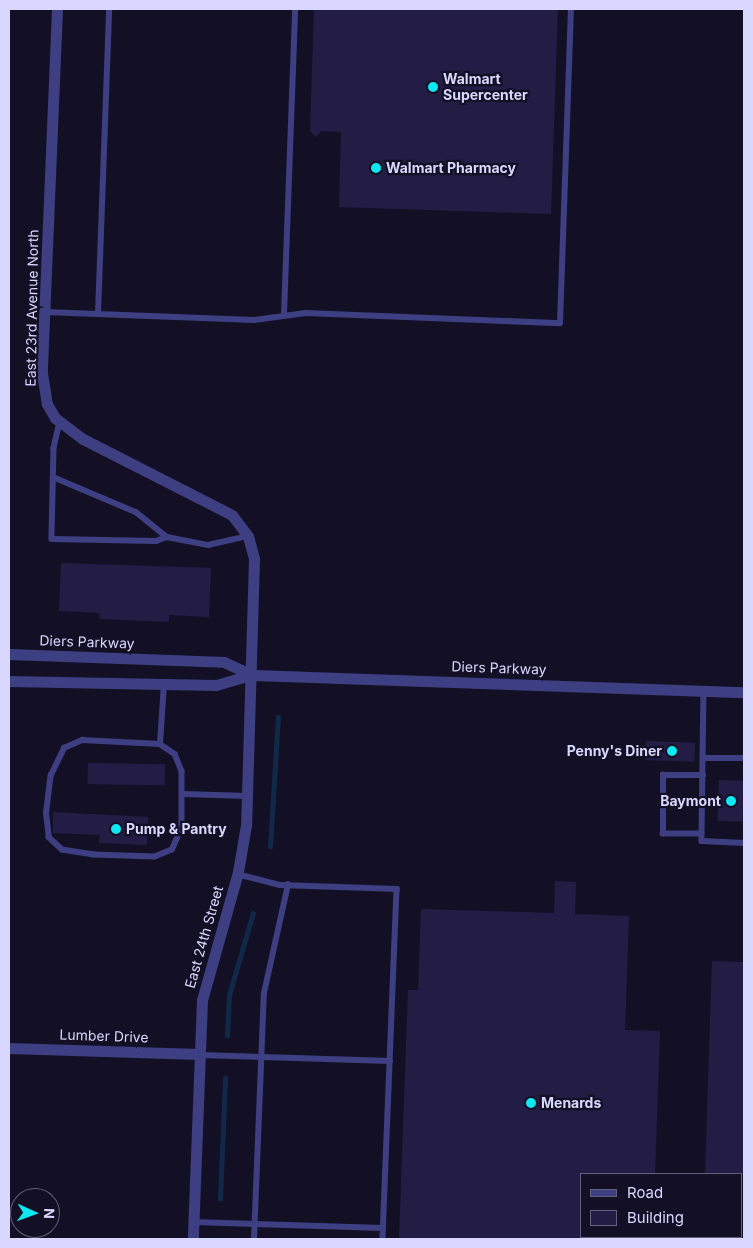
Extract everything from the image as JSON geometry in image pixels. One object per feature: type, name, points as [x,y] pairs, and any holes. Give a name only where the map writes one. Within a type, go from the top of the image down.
[{"type":"street","name":"East 23rd Avenue North","points":[[57,9],[43,385],[47,404],[60,422],[83,439],[224,509],[248,536]]},
{"type":"street","points":[[248,536],[255,576],[252,674]]},
{"type":"street","name":"Diers Parkway","points":[[9,654],[224,662],[252,674],[744,692]]},
{"type":"street","name":"Diers Parkway","points":[[9,681],[225,685],[252,674]]},
{"type":"street","name":"East 24th Street","points":[[192,1239],[199,1054],[204,987],[237,874],[247,796],[252,674]]},
{"type":"street","name":"Lumber Drive","points":[[9,1048],[199,1054]]},
{"type":"lane","points":[[98,314],[109,9]]},
{"type":"lane","points":[[284,314],[295,9]]},
{"type":"lane","points":[[45,312],[254,320],[284,314],[560,323],[571,9]]},
{"type":"lane","points":[[60,422],[53,477],[52,539],[156,541],[167,537]]},
{"type":"lane","points":[[53,477],[136,512],[167,537],[208,545],[248,536]]},
{"type":"lane","points":[[160,744],[164,684]]},
{"type":"lane","points":[[704,690],[702,842],[744,843]]},
{"type":"lane","points":[[82,740],[160,744],[175,754],[184,794],[182,828],[172,850],[155,857],[62,850],[49,838],[46,813],[51,775],[64,748],[82,740]]},
{"type":"lane","points":[[704,758],[744,758]]},
{"type":"lane","points":[[702,834],[663,834],[663,775],[704,775]]},
{"type":"lane","points":[[184,794],[247,796]]},
{"type":"lane","points":[[237,874],[288,885],[396,889],[383,1239]]},
{"type":"lane","points":[[254,1239],[267,973],[288,885]]},
{"type":"lane","points":[[199,1054],[390,1062]]},
{"type":"lane","points":[[193,1222],[383,1228]]},
{"type":"building","name":"Walmart Supercenter","points":[[314,9],[558,9],[551,214],[339,207],[341,132],[321,131],[316,137],[310,131]]},
{"type":"building","points":[[61,563],[211,568],[209,617],[169,615],[169,622],[99,619],[100,613],[59,611]]},
{"type":"building","points":[[646,741],[695,743],[694,762],[645,760]]},
{"type":"building","points":[[88,763],[165,764],[165,785],[88,784]]},
{"type":"building","name":"Baymont","points":[[719,780],[744,781],[743,822],[718,821]]},
{"type":"building","points":[[53,812],[148,817],[147,845],[99,843],[100,835],[53,833]]},
{"type":"building","name":"Menards","points":[[555,881],[576,882],[575,914],[629,916],[625,1030],[660,1031],[655,1173],[580,1173],[580,1238],[582,1239],[399,1239],[408,990],[418,990],[421,909],[554,913]]},
{"type":"building","points":[[712,961],[744,962],[744,1174],[705,1173]]},
{"type":"waterway","points":[[270,847],[278,717]]},
{"type":"waterway","points":[[227,1036],[229,995],[253,913]]},
{"type":"waterway","points":[[220,1199],[225,1078]]},
{"type":"place","name":"Walmart Supercenter","points":[[433,87]]},
{"type":"place","name":"Walmart Pharmacy","points":[[376,168]]},
{"type":"place","name":"Penny's Diner","points":[[672,751]]},
{"type":"place","name":"Baymont","points":[[731,801]]},
{"type":"place","name":"Pump & Pantry","points":[[116,829]]},
{"type":"place","name":"Menards","points":[[531,1103]]}]
